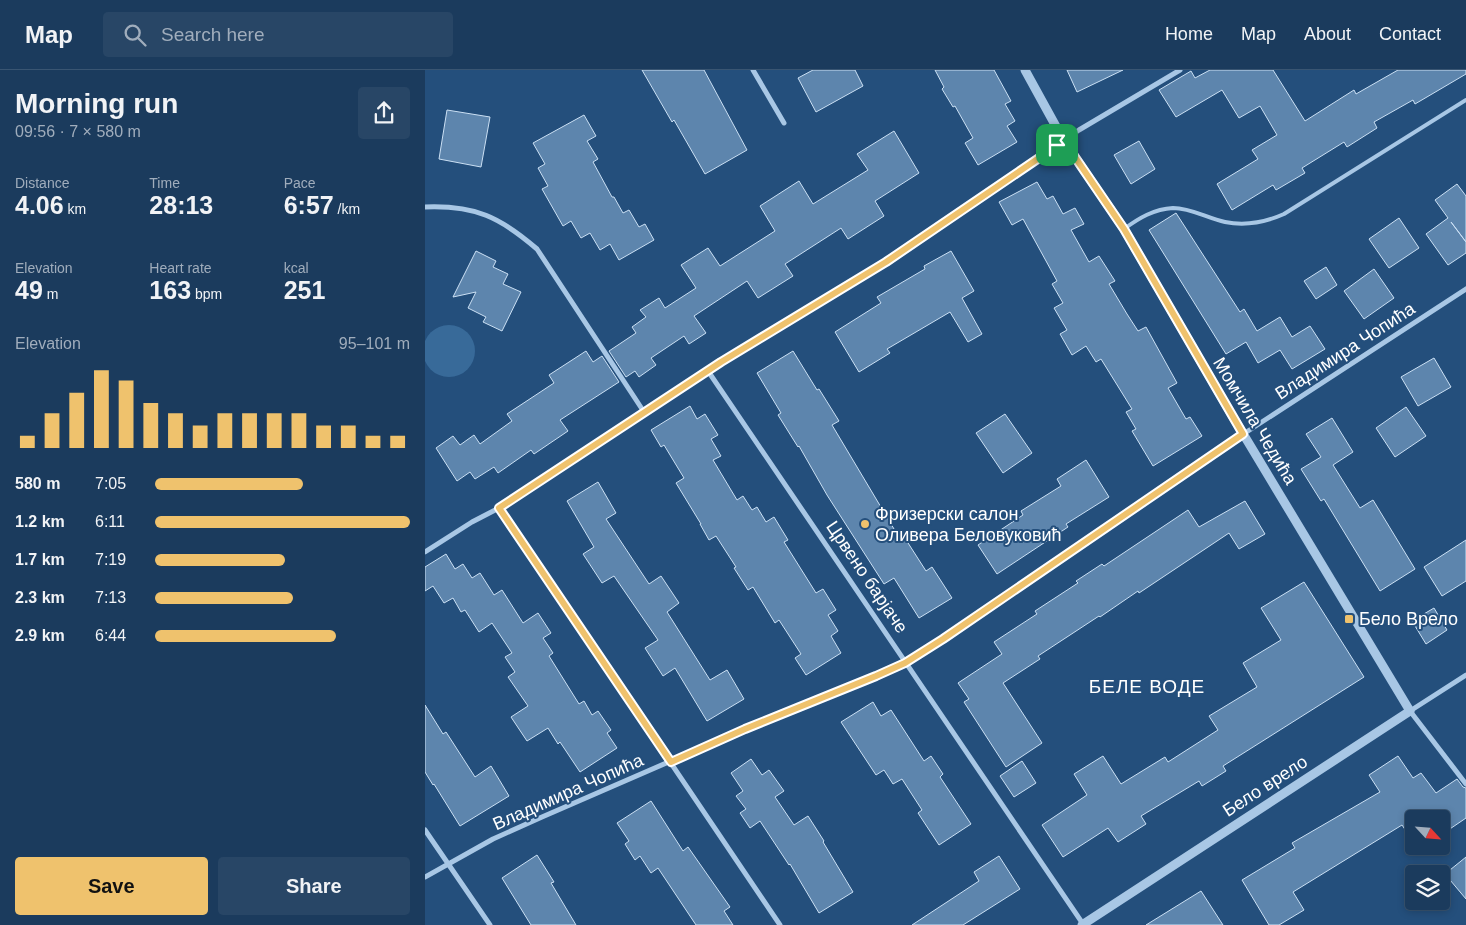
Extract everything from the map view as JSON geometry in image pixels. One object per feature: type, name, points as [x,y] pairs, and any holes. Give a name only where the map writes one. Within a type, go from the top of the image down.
[{"type":"street","points":[[753,70],[784,122]]},
{"type":"street","name":"Момчила Чедића","points":[[1025,70],[1064,141],[1124,229],[1243,434],[1410,711],[1466,784]]},
{"type":"street","points":[[425,552],[472,522],[499,508],[721,362],[886,262],[1079,130],[1180,70]]},
{"type":"street","points":[[425,207],[455,207],[473,210],[493,217],[518,232],[537,249],[645,412]]},
{"type":"street","name":"Владимира Чопића","points":[[425,877],[448,863],[543,816],[905,663],[1243,434],[1466,289]]},
{"type":"street","name":"Црвено барјаче","points":[[708,371],[1083,925]]},
{"type":"street","points":[[499,508],[779,925]]},
{"type":"street","name":"Бело врело","points":[[1083,925],[1466,675]]},
{"type":"street","points":[[425,830],[490,925]]},
{"type":"lane","points":[[1124,229],[1141,217],[1156,211],[1173,208],[1191,211],[1225,222],[1246,224],[1270,220],[1284,214],[1466,100]]},
{"type":"shaded area","points":[[444,325],[454,325],[464,329],[471,336],[475,346],[475,356],[471,366],[464,373],[454,377],[444,377],[434,373],[425,361],[425,341],[427,336],[434,329]]},
{"type":"building","points":[[642,70],[704,70],[747,150],[705,174]]},
{"type":"building","points":[[813,70],[855,70],[863,86],[816,112],[798,78]]},
{"type":"building","points":[[935,70],[994,70],[1011,101],[1005,104],[1015,121],[1007,126],[1017,142],[978,165],[965,143],[973,138],[955,106],[953,107],[942,89],[944,87]]},
{"type":"building","points":[[1067,70],[1123,70],[1077,92]]},
{"type":"building","points":[[1210,70],[1273,70],[1305,121],[1354,90],[1356,94],[1398,70],[1466,70],[1466,74],[1415,104],[1413,100],[1374,122],[1377,128],[1347,147],[1344,142],[1302,168],[1305,173],[1276,190],[1273,185],[1232,210],[1217,184],[1258,159],[1252,150],[1277,135],[1260,106],[1239,118],[1222,90],[1176,117],[1159,90],[1191,71],[1195,78]]},
{"type":"building","points":[[447,110],[490,117],[481,167],[439,159]]},
{"type":"building","points":[[584,115],[596,136],[587,141],[598,159],[593,162],[612,197],[614,197],[623,213],[629,210],[639,227],[645,224],[654,240],[619,260],[610,244],[600,250],[590,233],[581,238],[571,221],[563,226],[542,189],[548,186],[538,168],[545,164],[533,143]]},
{"type":"building","points":[[894,131],[919,173],[875,201],[884,216],[848,239],[841,228],[785,264],[793,276],[758,298],[747,281],[694,316],[706,333],[689,344],[684,336],[651,358],[656,365],[639,377],[635,371],[626,377],[609,351],[636,333],[632,327],[646,317],[640,310],[659,298],[665,308],[696,288],[681,265],[708,248],[720,266],[775,231],[760,206],[799,181],[813,204],[868,170],[857,154]]},
{"type":"building","points":[[1139,141],[1155,169],[1131,184],[1114,155]]},
{"type":"building","points":[[1037,182],[1047,199],[1053,196],[1063,214],[1075,208],[1084,224],[1071,230],[1089,262],[1099,256],[1115,281],[1109,284],[1138,331],[1146,327],[1177,383],[1168,388],[1186,419],[1190,417],[1202,436],[1153,466],[1132,431],[1136,429],[1126,412],[1132,409],[1101,359],[1096,362],[1086,346],[1072,355],[1060,334],[1067,330],[1054,308],[1063,303],[1052,284],[1057,281],[1023,219],[1012,225],[999,202]]},
{"type":"building","points":[[1457,184],[1466,196],[1466,253],[1448,265],[1426,234],[1448,218],[1435,200]]},
{"type":"building","points":[[1176,213],[1240,312],[1244,309],[1257,331],[1280,317],[1292,337],[1310,326],[1325,349],[1292,369],[1280,350],[1258,363],[1246,342],[1226,354],[1149,230]]},
{"type":"building","points":[[1399,218],[1419,248],[1389,268],[1369,239]]},
{"type":"building","points":[[476,251],[496,261],[493,267],[508,274],[503,284],[521,292],[502,331],[483,322],[486,317],[468,308],[476,292],[453,297]]},
{"type":"building","points":[[951,251],[974,291],[962,298],[982,334],[968,342],[950,312],[887,349],[890,353],[859,372],[835,332],[881,303],[877,297],[925,269],[924,266]]},
{"type":"building","points":[[1326,267],[1337,285],[1316,299],[1304,281]]},
{"type":"building","points":[[1374,269],[1394,298],[1364,319],[1344,291]]},
{"type":"building","points":[[586,351],[593,362],[602,356],[619,382],[560,420],[568,431],[534,454],[531,450],[498,473],[494,467],[475,479],[470,472],[457,481],[436,448],[453,436],[460,445],[474,435],[480,444],[512,421],[507,414],[554,383],[549,375]]},
{"type":"building","points":[[793,351],[839,421],[832,425],[897,534],[901,532],[926,571],[932,567],[952,598],[919,618],[894,578],[884,584],[778,415],[781,413],[757,373]]},
{"type":"building","points":[[1434,358],[1451,387],[1418,406],[1401,377]]},
{"type":"building","points":[[690,406],[697,419],[705,414],[718,435],[711,439],[721,456],[713,460],[737,500],[743,496],[752,510],[757,507],[766,522],[774,517],[788,540],[784,542],[816,593],[823,589],[836,610],[828,615],[838,631],[831,636],[841,653],[806,675],[795,658],[801,654],[779,620],[775,623],[753,587],[748,590],[716,536],[709,540],[676,483],[684,478],[664,445],[661,447],[651,430]]},
{"type":"building","points":[[1406,407],[1426,436],[1395,457],[1376,428]]},
{"type":"building","points":[[1005,414],[1032,453],[1003,473],[976,433]]},
{"type":"building","points":[[1332,418],[1353,452],[1333,465],[1360,508],[1373,500],[1415,569],[1380,591],[1324,499],[1321,501],[1301,469],[1321,457],[1306,434]]},
{"type":"building","points":[[1086,460],[1109,497],[1066,524],[1068,527],[997,574],[978,545],[1023,515],[1021,511],[1061,486],[1057,479]]},
{"type":"building","points":[[598,482],[616,513],[606,519],[649,584],[661,576],[679,603],[667,612],[710,680],[727,670],[744,699],[707,721],[675,668],[663,676],[645,648],[658,640],[614,576],[602,583],[583,554],[594,547],[567,501]]},
{"type":"building","points":[[1245,501],[1265,534],[1239,549],[1229,533],[1139,593],[1138,591],[1038,656],[1040,659],[1003,683],[1042,743],[1006,767],[964,702],[969,699],[958,683],[1002,654],[994,642],[1037,614],[1035,611],[1078,583],[1076,581],[1102,564],[1104,566],[1188,510],[1199,527]]},
{"type":"building","points":[[1466,540],[1466,581],[1442,596],[1424,567]]},
{"type":"building","points":[[446,554],[455,569],[463,564],[472,578],[480,573],[494,595],[502,590],[523,623],[538,613],[551,633],[543,638],[553,653],[549,656],[579,704],[584,701],[592,715],[598,711],[611,730],[607,733],[617,748],[580,772],[548,728],[527,741],[511,717],[528,706],[508,677],[515,672],[505,657],[512,653],[492,623],[479,632],[465,610],[461,612],[453,598],[444,603],[433,586],[425,591],[425,567]]},
{"type":"building","points":[[1304,582],[1364,677],[1223,766],[1226,771],[1202,786],[1199,781],[1141,816],[1146,824],[1118,842],[1108,828],[1063,857],[1042,825],[1087,795],[1074,774],[1103,756],[1121,784],[1165,757],[1168,762],[1218,730],[1209,716],[1257,687],[1243,663],[1281,640],[1261,608]]},
{"type":"building","points":[[1434,608],[1447,630],[1426,644],[1412,621]]},
{"type":"building","points":[[873,702],[881,716],[891,710],[924,761],[931,756],[943,774],[940,777],[971,824],[939,845],[918,813],[922,810],[902,779],[893,784],[884,770],[876,775],[841,722]]},
{"type":"building","points":[[425,705],[443,734],[446,732],[475,777],[491,766],[509,796],[460,826],[425,772]]},
{"type":"building","points":[[1398,756],[1413,778],[1421,773],[1436,793],[1457,779],[1466,788],[1466,818],[1450,829],[1450,810],[1405,810],[1405,830],[1402,825],[1293,892],[1304,910],[1279,925],[1269,925],[1242,880],[1295,848],[1292,843],[1380,792],[1369,775]]},
{"type":"building","points":[[751,759],[762,775],[769,770],[784,791],[775,797],[794,825],[808,816],[853,892],[819,913],[790,864],[760,821],[750,828],[740,813],[746,809],[736,796],[743,791],[731,773]]},
{"type":"building","points":[[1022,761],[1036,783],[1014,797],[1000,776]]},
{"type":"building","points":[[651,801],[683,851],[688,847],[730,907],[724,911],[733,925],[696,925],[658,868],[651,873],[640,856],[635,860],[625,844],[629,841],[617,823]]},
{"type":"building","points":[[537,855],[554,882],[551,883],[576,925],[531,925],[502,878]]},
{"type":"building","points":[[999,856],[1020,889],[963,925],[912,925],[979,881],[974,872]]},
{"type":"building","points":[[1466,857],[1466,899],[1450,880],[1450,870]]},
{"type":"building","points":[[1201,891],[1223,925],[1146,925]]},
{"type":"place","name":"Фризерски салон Оливера Беловуковић","points":[[865,524]]},
{"type":"place","name":"Бело Врело","points":[[1349,619]]},
{"type":"district","name":"БЕЛЕ ВОДЕ","points":[[1147,686]]},
{"type":"route","points":[[1064,141],[1124,229],[1243,434],[905,663],[671,762],[499,508],[721,362],[886,262],[1057,145],[1064,141]]}]
